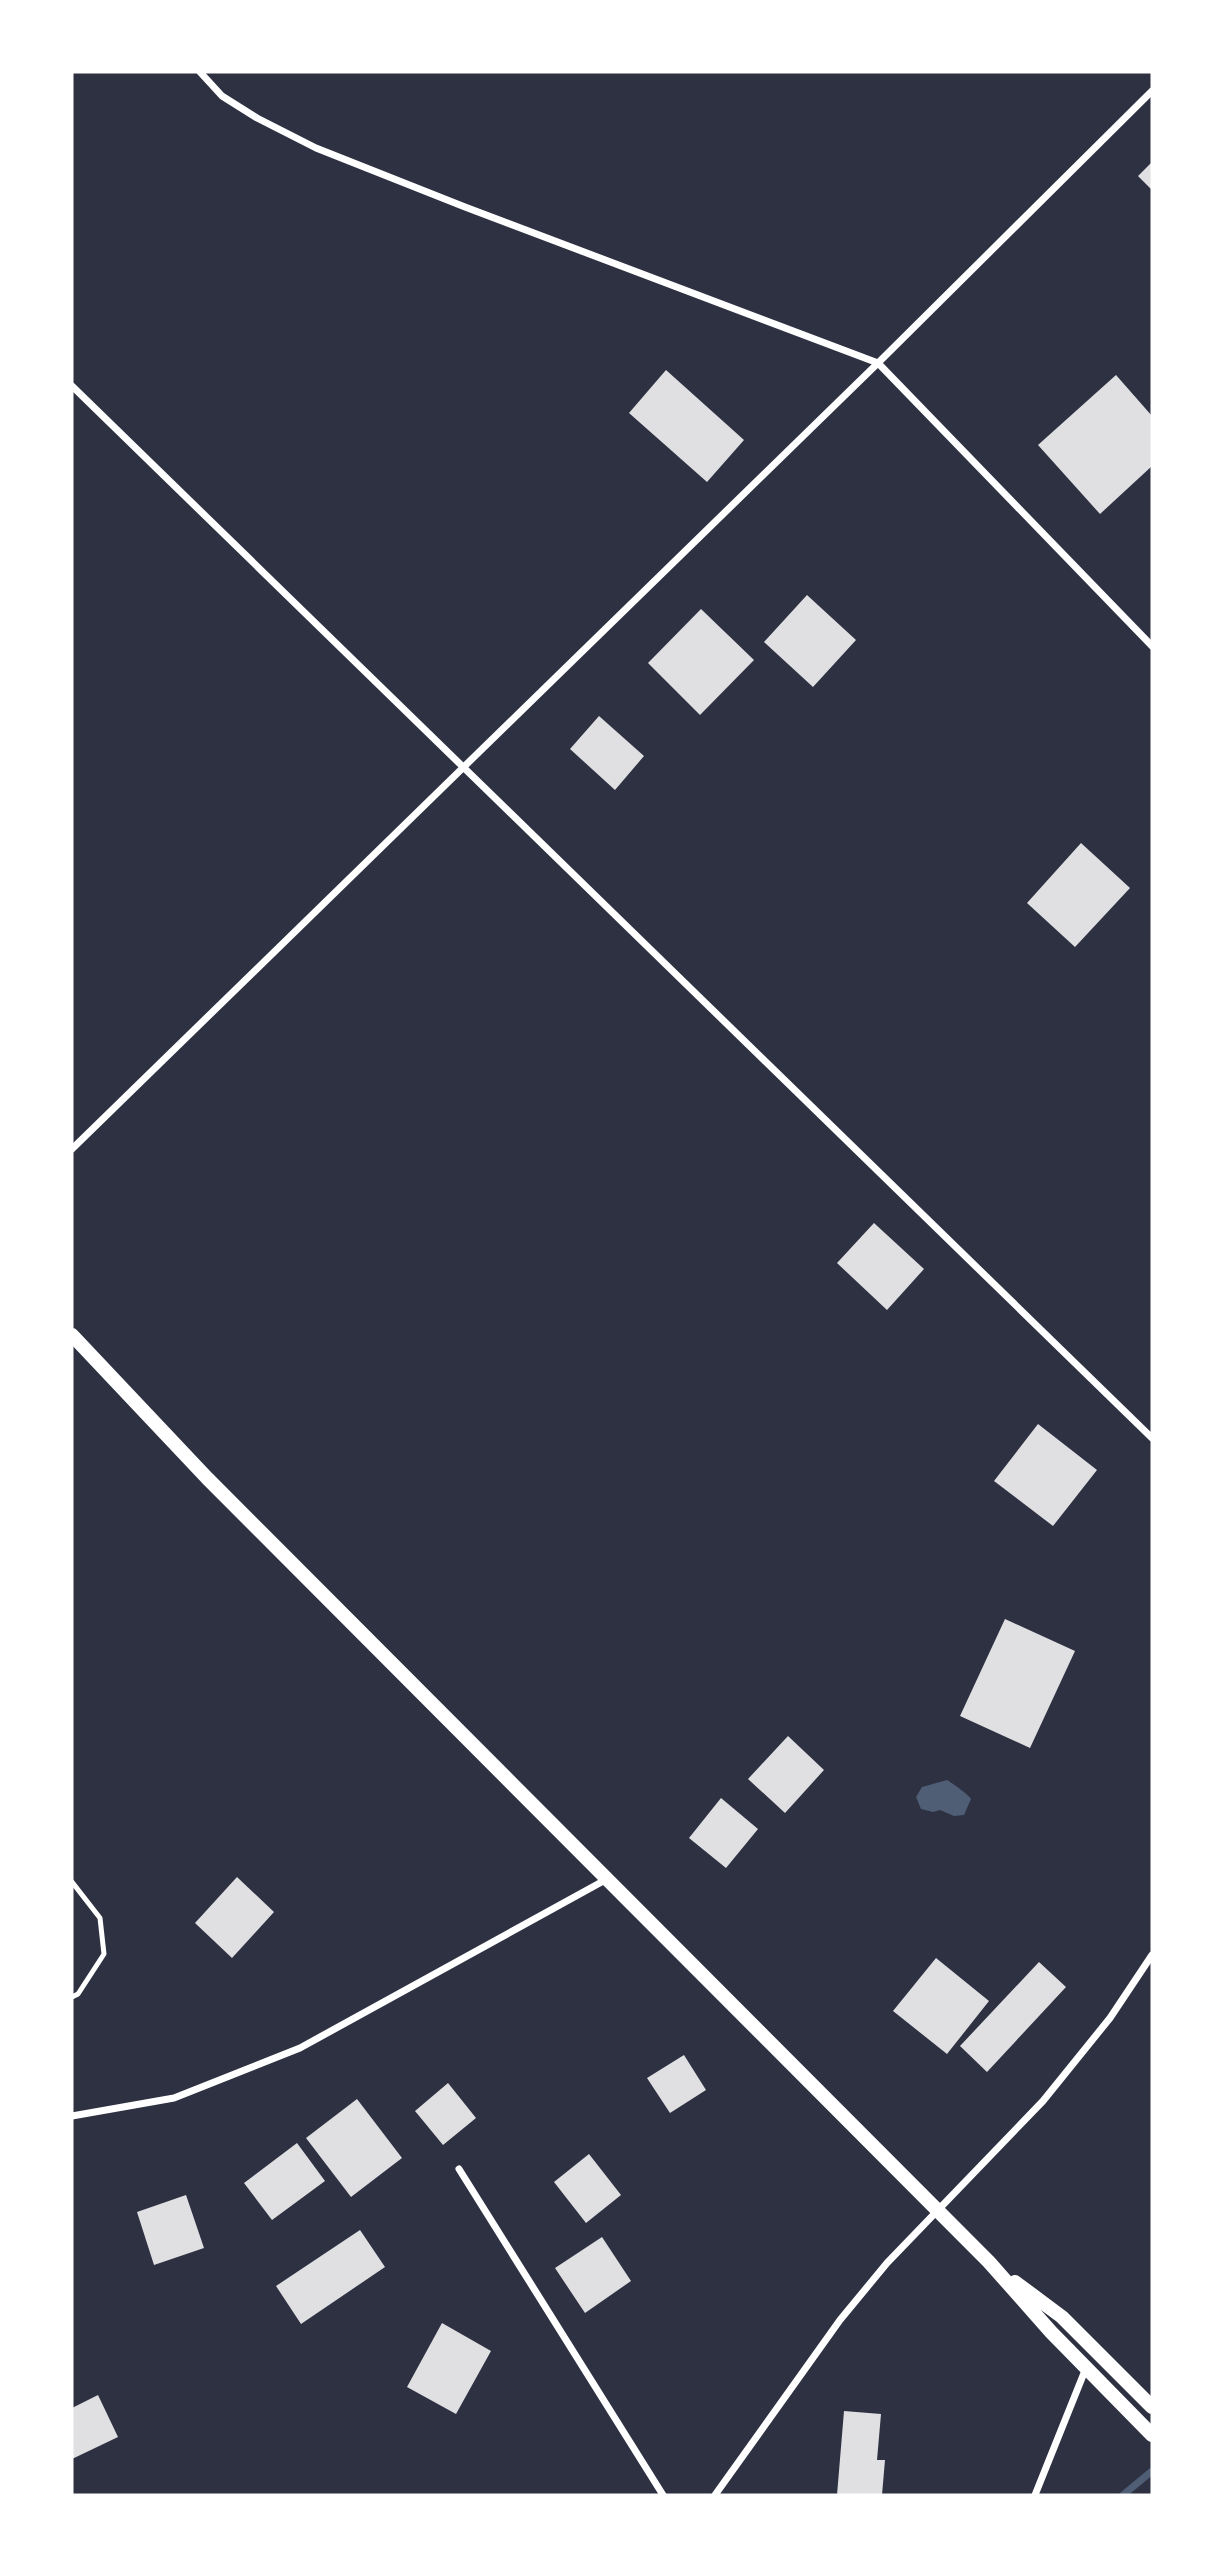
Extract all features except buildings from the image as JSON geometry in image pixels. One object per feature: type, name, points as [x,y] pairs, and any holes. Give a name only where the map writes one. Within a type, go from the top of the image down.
[{"type":"main road","points":[[72,1335],[217,1488],[989,2262],[1149,2432]]},
{"type":"main road","points":[[989,2262],[1062,2317],[1152,2407]]},
{"type":"street","points":[[200,72],[222,96],[257,118],[316,148],[878,363],[1152,646]]},
{"type":"street","points":[[72,1149],[878,363],[1152,90]]},
{"type":"street","points":[[72,386],[1152,1438]]},
{"type":"street","points":[[72,2116],[174,2098],[300,2048],[608,1879]]},
{"type":"street","points":[[705,2495],[715,2495],[840,2320],[887,2263],[1043,2101],[1110,2018],[1152,1955]]},
{"type":"street","points":[[459,2169],[663,2495]]},
{"type":"street","points":[[1035,2495],[1086,2368]]},
{"type":"lane","points":[[72,1882],[100,1918],[104,1954],[78,1994],[72,1997]]},
{"type":"water","points":[[947,1780],[971,1799],[964,1815],[954,1816],[940,1810],[933,1812],[921,1809],[916,1797],[922,1787]]},
{"type":"waterway","points":[[1123,2495],[1152,2471]]}]
